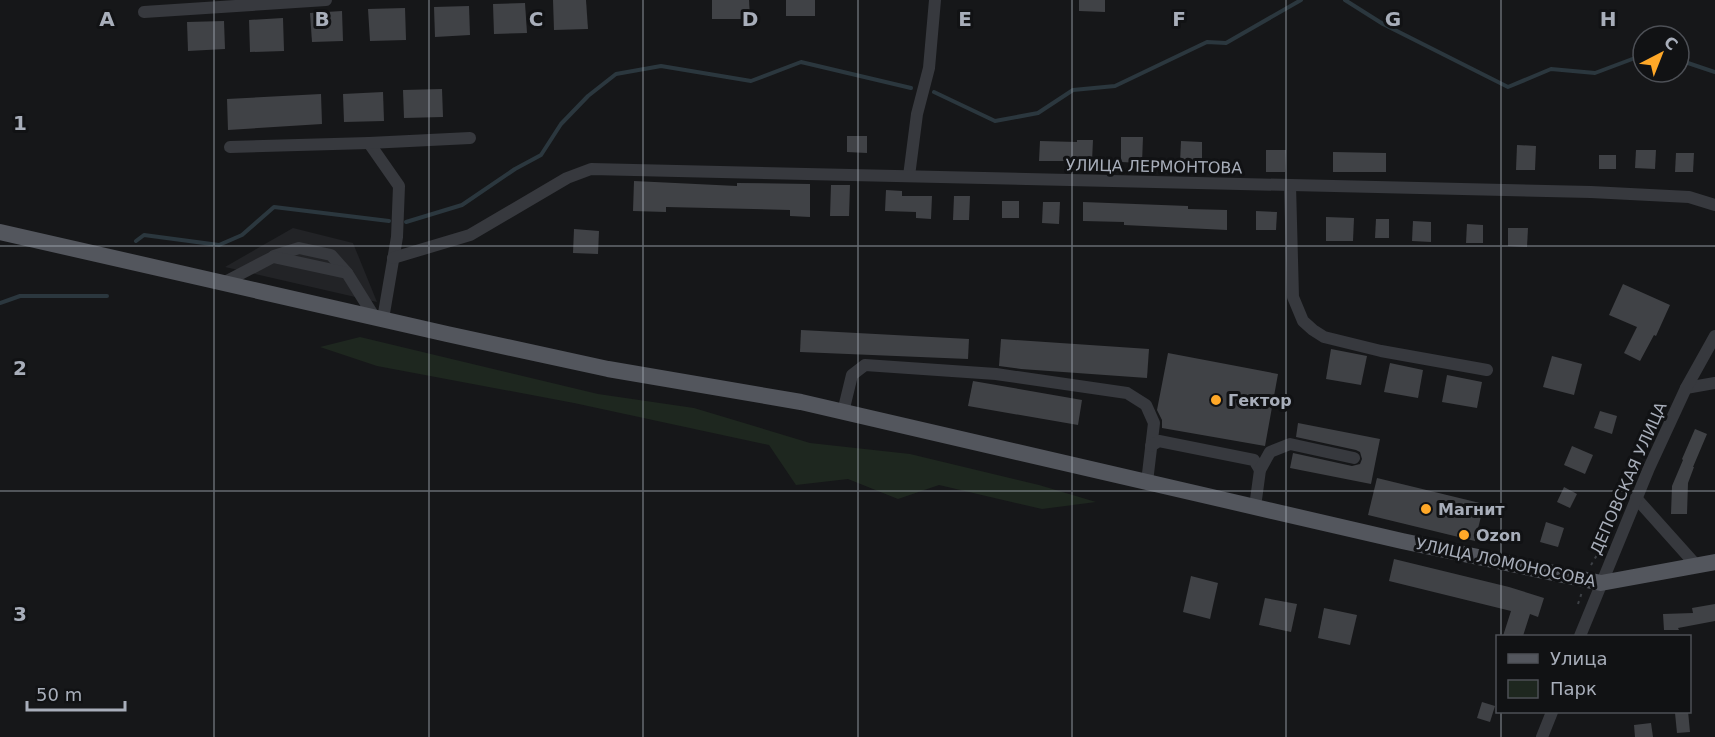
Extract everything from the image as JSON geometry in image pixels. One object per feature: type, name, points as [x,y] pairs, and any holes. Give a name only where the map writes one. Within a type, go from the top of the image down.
[{"type":"main road","name":"УЛИЦА ЛОМОНОСОВА","points":[[0,232],[608,369],[801,402],[1402,541],[1601,583],[1715,562]]},
{"type":"street","points":[[144,12],[326,0]]},
{"type":"street","points":[[909,176],[917,114],[929,68],[935,0]]},
{"type":"street","points":[[230,147],[470,138]]},
{"type":"street","points":[[369,143],[399,186],[397,237],[379,319]]},
{"type":"street","name":"УЛИЦА ЛЕРМОНТОВА","points":[[393,258],[470,235],[567,178],[591,169],[1591,192],[1689,197],[1715,205]]},
{"type":"street","points":[[1290,185],[1293,297],[1303,321],[1324,337],[1381,351],[1487,370]]},
{"type":"street","points":[[223,283],[273,257],[347,273],[379,319]]},
{"type":"street","name":"ДЕПОВСКАЯ УЛИЦА","points":[[1581,635],[1636,498],[1686,388],[1715,336]]},
{"type":"street","points":[[843,412],[852,375],[865,365],[996,374],[1127,393],[1146,405],[1154,423],[1148,482]]},
{"type":"street","points":[[1686,388],[1715,383]]},
{"type":"street","points":[[1151,446],[1159,441],[1254,460],[1260,470]]},
{"type":"street","points":[[1255,507],[1260,470],[1270,452],[1290,444],[1354,458]]},
{"type":"street","points":[[1636,498],[1696,565]]},
{"type":"street","points":[[1542,737],[1551,713]]},
{"type":"path","points":[[1592,565],[1602,545]]},
{"type":"path","points":[[1578,604],[1582,591]]},
{"type":"shaded area","points":[[293,228],[353,243],[377,302],[225,267]]},
{"type":"green space","points":[[360,337],[598,394],[694,408],[810,443],[910,454],[1039,485],[1096,502],[1042,509],[939,485],[898,499],[848,479],[796,485],[769,445],[574,403],[377,366],[320,347]]},
{"type":"building","points":[[553,0],[586,0],[588,29],[554,30]]},
{"type":"building","points":[[712,0],[749,0],[750,19],[712,19]]},
{"type":"building","points":[[786,0],[815,0],[815,16],[786,16]]},
{"type":"building","points":[[1079,0],[1105,0],[1105,12],[1079,11]]},
{"type":"building","points":[[525,3],[527,33],[494,34],[493,4]]},
{"type":"building","points":[[469,6],[470,35],[435,37],[434,7]]},
{"type":"building","points":[[405,8],[406,40],[370,41],[368,9]]},
{"type":"building","points":[[342,11],[343,41],[312,42],[310,13]]},
{"type":"building","points":[[283,18],[284,51],[250,52],[249,20]]},
{"type":"building","points":[[224,21],[225,49],[188,51],[187,22]]},
{"type":"building","points":[[442,89],[443,117],[404,118],[403,90]]},
{"type":"building","points":[[383,92],[384,121],[344,122],[343,94]]},
{"type":"building","points":[[321,94],[322,124],[228,130],[227,99]]},
{"type":"building","points":[[847,136],[867,136],[867,153],[847,152]]},
{"type":"building","points":[[1121,137],[1143,137],[1142,163],[1121,162]]},
{"type":"building","points":[[1077,140],[1093,140],[1092,161],[1039,161],[1040,141],[1077,142]]},
{"type":"building","points":[[1181,141],[1202,142],[1202,163],[1180,163]]},
{"type":"building","points":[[1517,145],[1536,146],[1535,170],[1516,170]]},
{"type":"building","points":[[1266,150],[1286,150],[1285,172],[1266,172]]},
{"type":"building","points":[[1636,150],[1656,150],[1655,169],[1635,168]]},
{"type":"building","points":[[1333,152],[1386,153],[1386,172],[1333,172]]},
{"type":"building","points":[[1676,153],[1694,153],[1693,172],[1675,172]]},
{"type":"building","points":[[1599,155],[1616,155],[1616,169],[1599,169]]},
{"type":"building","points":[[634,181],[737,186],[737,183],[810,184],[810,217],[790,216],[790,210],[666,207],[666,212],[633,211]]},
{"type":"building","points":[[831,185],[850,185],[849,216],[830,216]]},
{"type":"building","points":[[886,190],[902,191],[902,196],[932,196],[931,219],[916,218],[916,212],[885,211]]},
{"type":"building","points":[[954,196],[970,196],[969,220],[953,220]]},
{"type":"building","points":[[1002,201],[1019,201],[1019,218],[1002,218]]},
{"type":"building","points":[[1043,202],[1060,202],[1059,224],[1042,223]]},
{"type":"building","points":[[1083,202],[1188,206],[1188,209],[1227,210],[1227,230],[1083,221]]},
{"type":"building","points":[[1256,211],[1277,212],[1276,230],[1256,230]]},
{"type":"building","points":[[1326,217],[1354,218],[1353,241],[1326,241]]},
{"type":"building","points":[[1376,219],[1389,219],[1389,238],[1375,238]]},
{"type":"building","points":[[1413,221],[1431,222],[1431,242],[1412,241]]},
{"type":"building","points":[[1467,224],[1483,225],[1483,243],[1466,243]]},
{"type":"building","points":[[1508,228],[1528,228],[1527,247],[1508,246]]},
{"type":"building","points":[[574,229],[599,231],[598,254],[573,253]]},
{"type":"building","points":[[1623,284],[1670,305],[1656,336],[1654,335],[1640,361],[1624,353],[1637,327],[1609,315]]},
{"type":"building","points":[[801,330],[969,339],[968,359],[800,352]]},
{"type":"building","points":[[1001,339],[1149,349],[1147,378],[999,366]]},
{"type":"building","points":[[1331,349],[1367,356],[1361,385],[1326,379]]},
{"type":"building","name":"Гектор","points":[[1168,353],[1278,374],[1265,446],[1162,428],[1162,420],[1157,410]]},
{"type":"building","points":[[1552,356],[1582,364],[1574,395],[1543,387]]},
{"type":"building","points":[[1390,363],[1423,370],[1418,398],[1384,392]]},
{"type":"building","points":[[1447,375],[1482,382],[1477,408],[1442,402]]},
{"type":"building","points":[[973,381],[1082,400],[1078,425],[968,406]]},
{"type":"building","points":[[1600,411],[1617,416],[1612,434],[1594,428]]},
{"type":"building","points":[[1298,423],[1380,439],[1371,484],[1290,468],[1293,453],[1352,466],[1360,464],[1362,459],[1360,452],[1356,450],[1296,437]]},
{"type":"building","points":[[1695,429],[1707,434],[1688,483],[1687,514],[1671,514],[1672,486]]},
{"type":"building","points":[[1572,446],[1593,455],[1585,474],[1564,465]]},
{"type":"building","name":"Магнит","points":[[1377,478],[1484,504],[1475,541],[1368,515]]},
{"type":"building","points":[[1564,487],[1577,494],[1570,508],[1557,502]]},
{"type":"building","points":[[1546,522],[1564,528],[1558,547],[1540,542]]},
{"type":"building","points":[[1394,559],[1509,587],[1544,598],[1538,617],[1530,614],[1523,635],[1503,635],[1511,611],[1389,581]]},
{"type":"building","points":[[1191,576],[1218,583],[1210,619],[1183,612]]},
{"type":"building","points":[[1265,598],[1297,604],[1291,632],[1259,625]]},
{"type":"building","points":[[1715,604],[1715,621],[1678,628],[1679,630],[1664,630],[1663,614],[1693,613],[1692,608]]},
{"type":"building","points":[[1324,608],[1357,615],[1350,645],[1318,638]]},
{"type":"building","points":[[1482,702],[1495,706],[1490,722],[1477,718]]},
{"type":"building","points":[[1675,713],[1688,713],[1690,732],[1677,733]]},
{"type":"building","points":[[1651,723],[1653,737],[1635,737],[1634,725]]},
{"type":"waterway","points":[[934,92],[995,121],[1038,113],[1073,90],[1115,86],[1207,42],[1226,43],[1301,0]]},
{"type":"waterway","points":[[1345,0],[1383,24],[1508,87],[1551,69],[1595,73],[1631,60]]},
{"type":"waterway","points":[[406,222],[462,205],[515,169],[541,155],[561,124],[588,96],[616,74],[661,66],[751,81],[801,62],[911,88]]},
{"type":"waterway","points":[[1691,64],[1715,72]]},
{"type":"waterway","points":[[136,241],[144,235],[219,245],[242,235],[274,207],[389,221]]},
{"type":"waterway","points":[[0,303],[20,296],[107,296]]},
{"type":"place","name":"Гектор","points":[[1216,400]]},
{"type":"place","name":"Магнит","points":[[1426,509]]},
{"type":"place","name":"Ozon","points":[[1464,535]]}]
